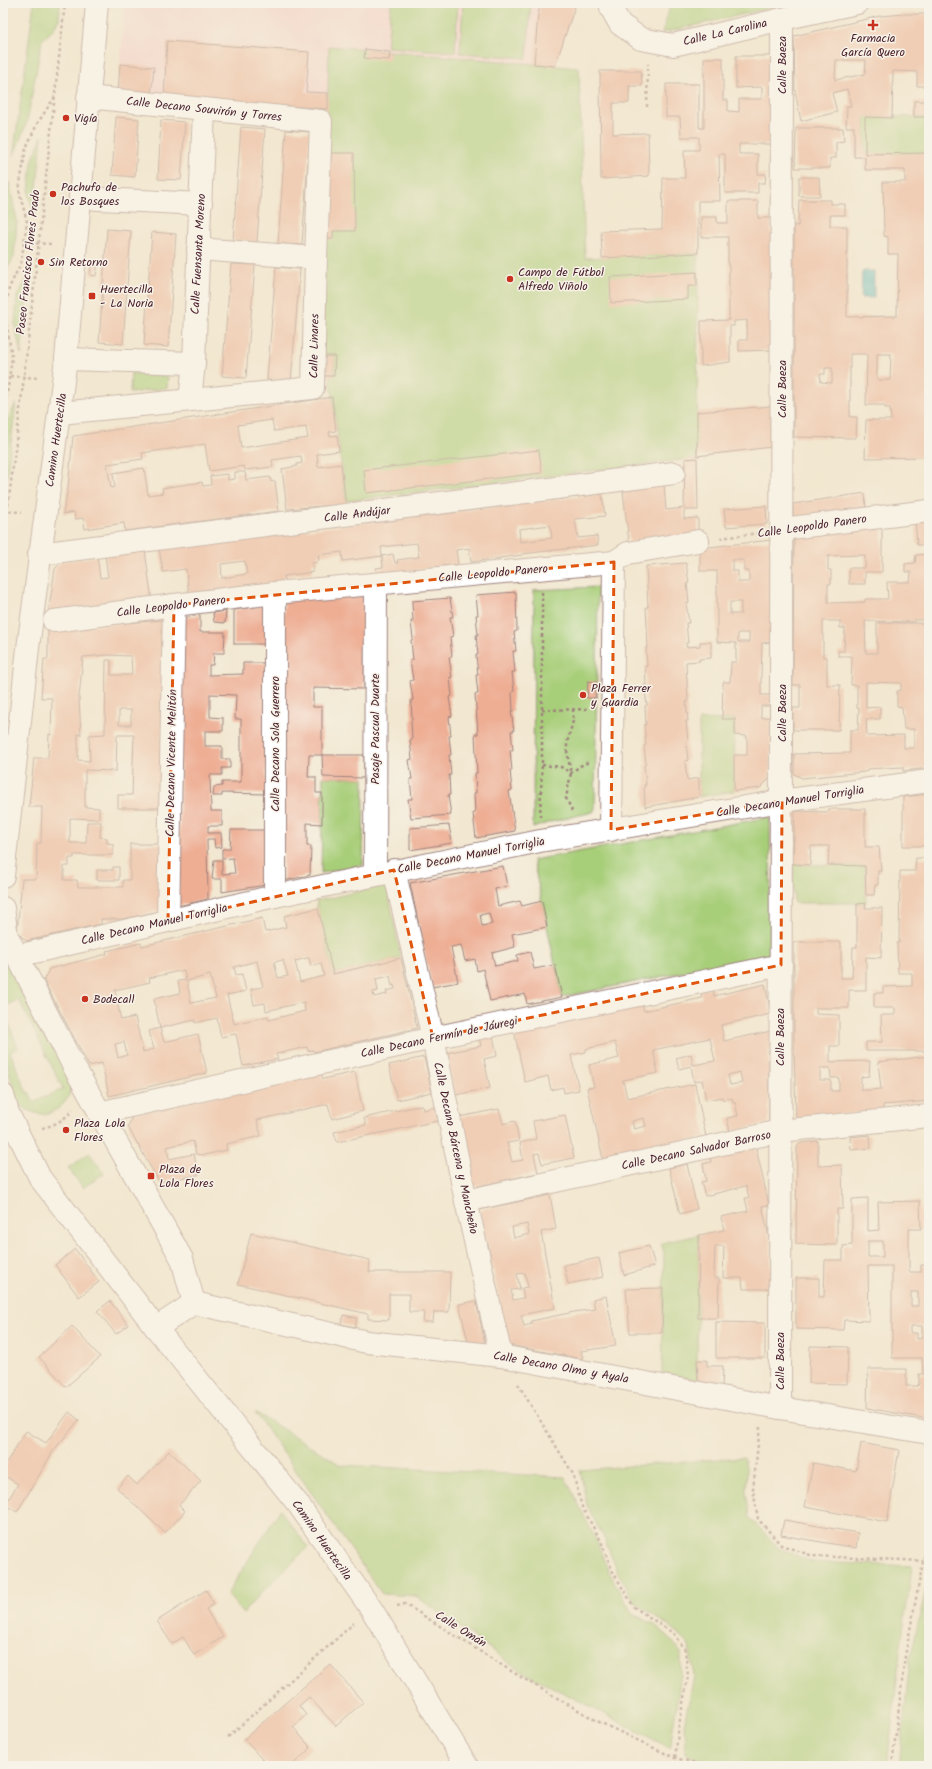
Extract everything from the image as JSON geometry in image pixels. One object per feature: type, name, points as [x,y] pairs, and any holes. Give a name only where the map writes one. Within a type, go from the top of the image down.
[{"type":"street","name":"Camino Huertecilla","points":[[3,876],[39,554],[65,369],[97,3]]},
{"type":"street","name":"Calle La Carolina","points":[[611,3],[611,8],[620,24],[637,28],[641,39],[673,45],[857,3]]},
{"type":"street","name":"Calle Baeza","points":[[771,1406],[780,1131],[782,801],[782,19]]},
{"type":"street","name":"Calle Decano Souvirón y Torres","points":[[88,97],[321,121]]},
{"type":"street","name":"Calle Fuensanta Moreno","points":[[190,400],[194,363],[204,108]]},
{"type":"street","name":"Calle Linares","points":[[60,413],[313,388],[321,121]]},
{"type":"street","points":[[80,198],[201,204]]},
{"type":"street","points":[[198,249],[316,258]]},
{"type":"street","points":[[65,369],[194,363]]},
{"type":"street","name":"Calle Andújar","points":[[39,554],[674,473]]},
{"type":"street","name":"Calle Leopoldo Panero","points":[[782,529],[929,510]]},
{"type":"street","name":"Calle Leopoldo Panero","points":[[54,621],[275,593],[614,562],[628,553],[698,542]]},
{"type":"street","points":[[611,830],[614,562]]},
{"type":"street","name":"Pasaje Pascual Duarte","points":[[376,584],[384,872]]},
{"type":"street","name":"Calle Decano Sola Guerrero","points":[[275,593],[275,896]]},
{"type":"street","name":"Calle Decano Vicente Melitón","points":[[168,921],[174,605]]},
{"type":"street","name":"Calle Decano Manuel Torriglia","points":[[17,956],[384,872],[540,841],[782,801],[929,781]]},
{"type":"street","name":"Calle Decano Bárcena y Mancheño","points":[[384,872],[433,1038],[466,1201],[501,1356]]},
{"type":"street","points":[[3,908],[7,936],[17,956],[99,1113],[182,1259],[194,1304],[156,1328],[40,1178],[8,1113],[3,1096]]},
{"type":"street","name":"Calle Decano Fermín de Jáuregi","points":[[99,1113],[433,1038],[781,965]]},
{"type":"street","name":"Calle Decano Salvador Barroso","points":[[466,1201],[780,1131],[929,1116]]},
{"type":"street","name":"Calle Decano Olmo y Ayala","points":[[194,1304],[368,1342],[501,1356],[771,1406],[929,1433]]},
{"type":"street","name":"Camino Huertecilla","points":[[156,1328],[298,1504],[372,1610],[467,1766]]},
{"type":"path","name":"Paseo Francisco Flores Prado","points":[[3,547],[24,377],[65,3]]},
{"type":"path","points":[[647,107],[648,62]]},
{"type":"path","points":[[3,402],[8,395],[12,357],[5,315],[9,288],[21,263],[27,222],[19,190],[26,148],[37,124],[56,94]]},
{"type":"path","points":[[3,130],[5,130],[3,143]]},
{"type":"path","points":[[24,243],[76,245]]},
{"type":"path","points":[[10,376],[24,377],[65,369]]},
{"type":"path","name":"Calle Leopoldo Panero","points":[[698,542],[782,529]]},
{"type":"path","points":[[540,841],[542,765],[542,569]]},
{"type":"path","points":[[542,710],[613,708]]},
{"type":"path","points":[[569,837],[573,811],[566,798],[571,773],[567,743],[573,721],[573,709]]},
{"type":"path","points":[[571,773],[580,766],[592,761],[612,759]]},
{"type":"path","points":[[542,765],[561,768],[571,773]]},
{"type":"path","points":[[18,1135],[30,1129],[51,1126],[67,1117],[86,1089]]},
{"type":"path","points":[[501,1356],[573,1474],[582,1506],[601,1541],[613,1572],[634,1608],[673,1633],[685,1650],[688,1676],[679,1725],[676,1758]]},
{"type":"path","points":[[771,1406],[753,1489],[758,1519],[781,1545],[813,1556],[923,1561]]},
{"type":"path","points":[[892,1766],[905,1656],[929,1531]]},
{"type":"path","name":"Calle Omán","points":[[228,1737],[359,1618],[372,1610],[405,1604],[519,1676],[597,1721],[676,1758],[710,1766]]},
{"type":"highlighted area","points":[[614,562],[611,830],[782,801],[781,965],[433,1038],[394,870],[168,921],[174,605]]},
{"type":"shaded area","points":[[125,3],[576,3],[555,66],[329,46],[328,109],[118,93]]},
{"type":"green space","points":[[34,3],[60,3],[59,19],[53,30],[42,40],[27,122],[13,157]]},
{"type":"green space","points":[[391,3],[458,3],[455,52],[387,47]]},
{"type":"green space","points":[[463,3],[531,3],[527,58],[460,53]]},
{"type":"green space","points":[[671,3],[792,3],[662,33]]},
{"type":"green space","name":"Campo de Fútbol Alfredo Viñolo","points":[[329,46],[579,68],[585,258],[698,253],[697,458],[346,501],[330,376],[334,376],[335,356],[322,356]]},
{"type":"green space","points":[[865,117],[929,117],[929,153],[865,154]]},
{"type":"green space","points":[[42,136],[34,218],[29,193],[32,162]]},
{"type":"green space","points":[[9,182],[17,221],[14,257],[3,277],[3,224]]},
{"type":"green space","points":[[29,276],[21,355],[15,325],[17,296]]},
{"type":"green space","points":[[131,373],[168,377],[167,388],[130,393]]},
{"type":"green space","points":[[16,403],[5,490],[3,475],[3,429]]},
{"type":"green space","name":"Plaza Ferrer y Guardia","points":[[598,587],[595,808],[593,812],[550,822],[533,828],[534,590]]},
{"type":"green space","points":[[735,719],[734,791],[699,797],[699,720]]},
{"type":"green space","points":[[323,777],[364,778],[363,865],[321,873]]},
{"type":"green space","points":[[770,817],[771,954],[562,997],[533,860]]},
{"type":"green space","points":[[793,864],[865,866],[866,903],[794,903]]},
{"type":"green space","points":[[387,885],[401,958],[333,974],[316,901]]},
{"type":"green space","points":[[3,956],[72,1081],[69,1096],[65,1102],[60,1107],[47,1113],[39,1114],[32,1112],[16,1102],[3,1044],[3,1009],[18,1048],[10,1052],[27,1093],[29,1092],[34,1102],[63,1089],[19,1000],[3,1007]]},
{"type":"green space","points":[[89,1153],[104,1173],[83,1188],[68,1168]]},
{"type":"green space","points":[[699,1235],[698,1380],[662,1373],[664,1253],[661,1243]]},
{"type":"green space","points":[[255,1412],[341,1465],[565,1477],[597,1542],[609,1572],[632,1613],[655,1625],[669,1637],[681,1653],[681,1675],[670,1748],[521,1671],[416,1596],[382,1594]]},
{"type":"green space","points":[[744,1457],[747,1472],[746,1489],[749,1517],[779,1548],[812,1562],[912,1566],[887,1766],[712,1766],[685,1753],[684,1725],[694,1676],[689,1646],[676,1631],[635,1602],[617,1571],[605,1540],[587,1506],[580,1470]]},
{"type":"green space","points":[[280,1510],[308,1547],[243,1613],[227,1594]]},
{"type":"green space","points":[[929,1576],[929,1766],[899,1766],[910,1659]]},
{"type":"water","points":[[862,271],[874,271],[874,298],[861,298]]},
{"type":"building","points":[[541,3],[576,3],[555,66],[534,64],[538,14]]},
{"type":"building","points":[[929,14],[929,86],[917,86],[917,72],[893,71],[892,118],[865,117],[865,154],[929,153],[929,457],[865,458],[866,420],[891,420],[890,408],[885,408],[885,405],[866,405],[867,354],[850,354],[850,417],[857,417],[856,438],[794,437],[794,225],[798,226],[799,200],[831,200],[831,204],[845,204],[845,215],[830,215],[830,226],[847,226],[847,317],[897,316],[898,254],[888,254],[888,237],[884,236],[883,182],[905,182],[905,170],[865,170],[865,157],[854,157],[854,127],[846,127],[847,106],[851,106],[847,89],[832,93],[837,112],[801,121],[795,91],[794,36],[880,16]],"holes":[[[836,60],[866,60],[865,74],[835,80]],[[877,354],[891,354],[890,380],[877,380]],[[825,368],[832,368],[832,383],[821,382],[820,374],[825,374]]]},
{"type":"building","points":[[167,41],[309,52],[306,92],[328,93],[328,109],[164,97]]},
{"type":"building","points":[[365,49],[390,52],[389,60],[364,58]]},
{"type":"building","points":[[736,56],[771,56],[771,144],[739,144],[739,154],[758,154],[758,174],[766,174],[765,183],[758,183],[758,193],[725,193],[725,154],[719,154],[720,201],[698,201],[698,253],[602,258],[601,231],[662,229],[663,178],[685,178],[684,150],[699,150],[699,137],[681,137],[680,117],[666,117],[666,84],[699,84],[699,128],[704,128],[704,58],[723,58],[723,100],[728,100],[728,111],[739,112],[739,99],[762,99],[762,87],[736,88]]},
{"type":"building","points":[[120,64],[154,67],[151,96],[118,93]]},
{"type":"building","points":[[600,71],[641,71],[642,86],[629,86],[629,103],[613,103],[613,134],[648,133],[649,176],[601,179]]},
{"type":"building","points":[[914,101],[929,101],[929,117],[914,117]]},
{"type":"building","points":[[116,117],[139,119],[135,177],[112,175]]},
{"type":"building","points":[[161,120],[185,122],[181,180],[158,179]]},
{"type":"building","points":[[241,127],[265,129],[257,242],[233,240]]},
{"type":"building","points":[[796,128],[843,128],[844,141],[836,142],[836,158],[830,158],[830,168],[795,168]]},
{"type":"building","points":[[286,130],[310,132],[302,245],[278,244]]},
{"type":"building","points":[[327,153],[354,153],[355,231],[333,231],[333,239],[325,239]]},
{"type":"building","points":[[799,177],[819,177],[820,196],[799,196]]},
{"type":"building","points":[[728,201],[758,201],[758,218],[771,218],[772,350],[739,351],[739,340],[747,340],[747,320],[734,321],[734,326],[730,326],[730,362],[701,366],[701,321],[729,320],[729,266],[728,237],[701,237],[701,217],[717,217],[717,223],[728,223]]},
{"type":"building","points":[[107,229],[131,231],[123,344],[99,342]]},
{"type":"building","points":[[152,232],[176,234],[168,347],[144,345]]},
{"type":"building","points":[[91,262],[98,262],[96,276],[90,275]]},
{"type":"building","points":[[231,264],[255,265],[246,378],[222,376]]},
{"type":"building","points":[[276,267],[300,269],[291,382],[267,380]]},
{"type":"building","points":[[697,272],[697,286],[688,286],[688,299],[611,303],[610,277]]},
{"type":"building","points":[[322,356],[335,356],[334,376],[322,376]]},
{"type":"building","points":[[332,397],[336,431],[329,432],[330,436],[337,435],[339,451],[317,454],[318,467],[341,464],[346,504],[287,509],[282,469],[297,466],[297,464],[302,463],[301,456],[272,460],[273,467],[245,470],[244,466],[209,471],[205,444],[142,453],[143,459],[107,464],[111,488],[115,487],[113,473],[144,468],[148,495],[163,493],[162,488],[202,482],[203,486],[211,485],[210,476],[228,474],[228,480],[235,479],[235,472],[245,472],[246,480],[270,477],[271,482],[275,481],[279,511],[125,531],[124,523],[85,529],[83,518],[75,519],[74,512],[63,514],[68,488],[73,436]],"holes":[[[272,420],[274,431],[306,427],[308,438],[241,448],[238,425]]]},
{"type":"building","points":[[771,406],[772,447],[697,456],[697,412]]},
{"type":"building","points":[[539,450],[542,473],[366,493],[364,470]]},
{"type":"building","points":[[697,458],[698,510],[684,510],[684,519],[698,518],[698,535],[629,542],[623,491],[664,485],[666,510],[684,508],[685,459]]},
{"type":"building","points":[[865,493],[866,513],[793,524],[793,504]]},
{"type":"building","points":[[602,494],[605,516],[575,519],[578,538],[597,536],[598,545],[471,562],[469,548],[456,550],[458,564],[377,575],[376,568],[383,567],[382,556],[343,561],[342,552],[318,555],[319,560],[312,563],[313,572],[284,576],[285,585],[189,597],[186,569],[163,572],[159,548]],"holes":[[[550,525],[552,538],[520,542],[519,529]],[[417,543],[419,557],[397,560],[398,563],[395,563],[393,554],[382,556],[381,547]],[[245,561],[247,574],[222,578],[221,564]]]},
{"type":"building","points":[[766,506],[767,524],[726,527],[724,509]]},
{"type":"building","points":[[929,516],[929,545],[917,545],[915,518]]},
{"type":"building","points":[[882,522],[882,572],[865,572],[865,584],[849,584],[849,568],[865,568],[865,555],[828,556],[828,570],[831,570],[831,584],[828,584],[828,603],[865,602],[865,599],[888,599],[887,582],[910,582],[911,572],[905,572],[905,564],[915,563],[916,555],[929,554],[927,620],[914,620],[914,622],[865,621],[866,653],[877,653],[877,623],[929,623],[929,768],[903,771],[903,767],[867,769],[867,771],[864,772],[802,778],[794,774],[794,754],[850,753],[850,730],[858,730],[859,708],[857,708],[857,685],[851,685],[852,656],[838,656],[838,651],[844,651],[845,628],[840,628],[840,621],[823,621],[823,657],[827,657],[827,685],[840,685],[839,730],[793,730],[793,708],[800,708],[800,685],[793,685],[794,533]],"holes":[[[866,682],[901,683],[901,690],[897,691],[897,706],[902,707],[904,729],[914,729],[914,748],[904,748],[904,735],[867,736],[866,719],[880,719],[880,707],[866,708]]]},
{"type":"building","points":[[772,540],[771,642],[762,643],[761,675],[761,695],[771,695],[770,706],[761,706],[761,718],[771,717],[770,778],[760,788],[734,791],[734,755],[747,755],[747,736],[735,735],[735,719],[722,719],[723,682],[730,682],[731,662],[736,662],[736,643],[717,642],[717,571],[700,571],[700,548]],"holes":[[[732,560],[744,560],[744,571],[749,571],[749,582],[738,582],[738,571],[732,571]],[[730,602],[741,602],[741,614],[730,614]],[[738,633],[749,633],[749,642],[738,642]]]},
{"type":"building","points":[[145,550],[152,602],[48,614],[55,569],[61,562],[97,556],[100,578],[108,577],[105,555]]},
{"type":"building","points":[[686,563],[689,583],[687,583],[689,603],[686,603],[689,623],[686,623],[688,643],[686,643],[686,647],[700,646],[700,642],[711,642],[711,658],[699,659],[700,661],[686,662],[688,702],[686,702],[688,721],[686,721],[688,741],[686,742],[688,760],[685,761],[687,780],[699,778],[699,797],[645,807],[644,785],[646,785],[644,765],[646,764],[644,746],[646,745],[644,725],[646,725],[645,706],[647,705],[644,685],[646,685],[645,666],[647,666],[646,647],[648,647],[646,566]]},
{"type":"building","points":[[516,592],[517,631],[514,632],[516,651],[513,651],[515,672],[512,672],[514,691],[512,692],[513,711],[511,711],[514,731],[511,731],[513,750],[510,750],[512,790],[509,791],[515,831],[476,838],[473,813],[475,813],[474,793],[476,793],[475,773],[477,773],[475,734],[478,734],[475,694],[478,694],[476,675],[478,675],[476,655],[478,655],[476,635],[478,635],[476,615],[478,615],[476,595]]},
{"type":"building","points":[[365,593],[364,689],[313,688],[313,707],[322,707],[322,755],[309,755],[308,777],[316,777],[316,793],[322,793],[322,824],[307,823],[307,846],[311,846],[310,875],[283,881],[284,601]]},
{"type":"building","points":[[450,598],[453,617],[450,617],[453,636],[450,637],[452,657],[449,657],[452,678],[450,677],[452,696],[449,697],[452,716],[449,717],[451,736],[449,736],[451,755],[449,755],[451,775],[449,775],[450,795],[448,795],[451,815],[411,818],[408,799],[412,799],[410,779],[412,779],[409,760],[412,759],[410,740],[412,739],[411,700],[413,700],[410,681],[413,680],[410,661],[413,660],[411,640],[413,639],[411,621],[413,621],[412,601]]},
{"type":"building","points":[[267,605],[267,644],[234,644],[234,610]]},
{"type":"building","points":[[226,611],[225,623],[214,622],[213,613]]},
{"type":"building","points":[[200,615],[200,632],[225,632],[224,653],[214,653],[213,665],[209,665],[209,675],[243,674],[243,663],[267,663],[266,794],[222,793],[222,796],[213,796],[214,787],[222,786],[222,782],[241,782],[241,719],[235,719],[236,695],[210,694],[210,717],[223,718],[223,731],[205,731],[205,746],[222,746],[222,759],[230,759],[230,768],[222,768],[222,775],[210,775],[211,811],[222,811],[222,826],[208,826],[208,833],[221,833],[222,847],[215,848],[214,839],[207,839],[208,899],[178,906],[183,618]]},
{"type":"building","points":[[163,620],[161,808],[118,808],[118,795],[132,795],[134,735],[117,735],[116,771],[85,770],[85,807],[99,808],[99,819],[70,818],[70,843],[86,843],[87,822],[101,822],[100,837],[107,838],[107,843],[113,844],[113,855],[74,855],[74,858],[69,858],[69,866],[64,866],[64,880],[77,880],[78,887],[123,887],[123,880],[130,880],[130,844],[161,844],[160,911],[123,919],[101,919],[101,924],[26,941],[17,932],[22,879],[36,879],[37,843],[41,843],[42,807],[29,807],[34,758],[48,758],[49,734],[51,735],[52,698],[41,698],[44,659],[48,659],[48,629]],"holes":[[[107,655],[131,656],[132,675],[111,675],[111,660],[106,660],[105,734],[89,735],[90,761],[78,760],[78,734],[81,735],[79,698],[83,657]],[[119,710],[131,710],[131,725],[119,725]]]},
{"type":"building","points":[[588,681],[596,682],[596,698],[587,698]]},
{"type":"building","points":[[322,755],[364,755],[364,778],[323,777]]},
{"type":"building","points":[[929,794],[929,846],[903,846],[903,797]]},
{"type":"building","points":[[829,809],[865,809],[865,847],[879,847],[881,871],[878,871],[878,885],[875,885],[874,895],[866,895],[865,866],[828,865],[829,846],[811,846],[810,865],[793,864],[795,811],[828,812]]},
{"type":"building","points":[[449,825],[452,843],[410,850],[410,828]]},
{"type":"building","points":[[231,830],[266,830],[266,885],[222,892],[222,879],[212,879],[214,860],[222,860],[222,874],[235,873],[233,858],[222,859],[222,849],[230,849]]},
{"type":"building","points":[[916,858],[929,858],[928,1051],[866,1051],[866,1042],[882,1042],[881,1015],[895,1015],[895,1008],[874,1008],[874,993],[883,993],[883,987],[912,986],[912,973],[898,973],[897,943],[899,943],[900,871],[915,871]]},
{"type":"building","points":[[503,866],[507,886],[495,889],[498,906],[520,901],[522,906],[542,901],[547,927],[512,934],[515,947],[492,953],[495,966],[518,961],[517,955],[530,952],[534,969],[555,965],[562,997],[527,1004],[525,994],[490,1001],[483,969],[477,971],[475,959],[465,961],[461,945],[451,947],[458,982],[432,987],[410,883]],"holes":[[[489,913],[492,924],[482,926],[480,915]]]},
{"type":"building","points":[[113,867],[119,867],[119,880],[97,880],[97,870],[113,870]]},
{"type":"building","points":[[866,903],[865,908],[882,908],[881,958],[866,957],[866,990],[849,990],[849,1008],[816,1008],[816,1014],[839,1015],[839,1046],[830,1046],[830,1062],[870,1061],[869,1076],[861,1077],[861,1090],[869,1090],[881,1089],[878,1062],[929,1056],[929,1101],[883,1105],[883,1111],[796,1118],[794,942],[841,942],[841,978],[852,978],[853,947],[857,947],[857,904]],"holes":[[[820,1068],[830,1068],[831,1078],[839,1078],[839,1091],[831,1091],[831,1080],[820,1080]]]},
{"type":"building","points":[[318,908],[333,974],[401,958],[417,1028],[314,1052],[313,1050],[308,1051],[307,1047],[276,1054],[278,1059],[243,1066],[236,1034],[221,1037],[217,1018],[195,1023],[195,1020],[160,1028],[164,1042],[198,1034],[207,1073],[109,1096],[102,1063],[89,1066],[44,981],[49,969],[107,954],[106,951],[141,943],[142,946],[262,918],[265,932],[286,927],[284,916]],"holes":[[[309,958],[311,966],[321,963],[324,976],[300,982],[295,961]],[[283,960],[288,976],[278,978],[274,962]],[[257,961],[263,987],[251,989],[254,1005],[265,1003],[266,1011],[304,1002],[305,1011],[269,1020],[268,1016],[234,1024],[227,995],[246,991],[242,974],[236,975],[234,967]],[[184,970],[186,980],[178,981],[180,993],[154,999],[160,1028],[149,1031],[154,1049],[143,1052],[135,1017],[121,1020],[115,990],[150,982],[149,978]],[[210,975],[216,998],[191,1003],[187,981]],[[390,976],[392,986],[394,985],[395,989],[386,991],[387,994],[374,997],[373,992],[378,991],[376,979]],[[124,1042],[127,1055],[118,1058],[115,1044]]]},
{"type":"building","points":[[765,984],[771,1014],[721,1025],[724,1041],[771,1031],[772,1048],[769,1049],[769,1123],[730,1132],[727,1118],[738,1116],[735,1102],[733,1102],[732,1098],[723,1100],[722,1097],[706,1100],[702,1080],[694,1082],[691,1066],[679,1069],[676,1058],[691,1054],[693,1065],[715,1061],[710,1038],[653,1050],[658,1073],[623,1080],[627,1098],[695,1084],[706,1137],[603,1159],[587,1088],[594,1087],[589,1065],[619,1058],[615,1042],[586,1049],[586,1052],[571,1055],[579,1090],[564,1093],[563,1087],[551,1090],[548,1076],[525,1082],[514,1030],[642,1003],[644,1011],[702,998],[700,990],[713,987],[714,996]],"holes":[[[740,1072],[742,1083],[730,1085],[728,1075]],[[644,1118],[646,1126],[634,1129],[632,1121]]]},
{"type":"building","points":[[493,1035],[497,1056],[484,1059],[490,1088],[455,1095],[446,1053],[481,1046],[479,1038]]},
{"type":"building","points":[[424,1057],[432,1092],[397,1100],[389,1065]]},
{"type":"building","points":[[355,1072],[363,1111],[332,1119],[328,1104],[257,1120],[261,1136],[226,1144],[227,1150],[204,1155],[196,1154],[193,1141],[167,1147],[169,1159],[194,1154],[198,1175],[159,1182],[128,1127],[133,1114],[321,1073],[323,1079]]},
{"type":"building","points":[[422,1105],[423,1110],[435,1107],[438,1121],[337,1142],[334,1132],[366,1125],[364,1118]]},
{"type":"building","points":[[499,1109],[503,1124],[515,1121],[519,1141],[507,1143],[512,1162],[523,1160],[520,1143],[536,1139],[533,1121],[565,1115],[574,1158],[542,1164],[539,1153],[534,1154],[538,1173],[474,1187],[459,1117]]},
{"type":"building","points":[[870,1135],[871,1148],[851,1150],[850,1137]]},
{"type":"building","points":[[818,1141],[818,1166],[842,1165],[843,1209],[837,1209],[837,1245],[796,1244],[797,1147],[800,1143]]},
{"type":"building","points":[[756,1148],[769,1205],[762,1206],[771,1245],[771,1289],[743,1289],[742,1278],[723,1278],[724,1246],[715,1246],[714,1278],[719,1278],[718,1318],[698,1318],[699,1235],[724,1230],[721,1217],[748,1211],[745,1198],[749,1198],[746,1186],[705,1196],[701,1182],[706,1181],[703,1164],[711,1162],[710,1158]]},
{"type":"building","points":[[687,1164],[697,1209],[680,1214],[669,1168]]},
{"type":"building","points":[[550,1195],[556,1229],[541,1232],[555,1308],[521,1315],[524,1326],[532,1324],[531,1321],[595,1309],[593,1299],[606,1296],[616,1346],[581,1351],[583,1359],[508,1345],[488,1244],[486,1244],[479,1210]],"holes":[[[527,1224],[529,1234],[514,1238],[512,1227]],[[525,1273],[528,1287],[522,1288],[524,1298],[513,1300],[511,1290],[520,1289],[517,1274]]]},
{"type":"building","points":[[868,1198],[868,1231],[879,1230],[878,1202],[920,1201],[921,1229],[909,1229],[909,1272],[921,1272],[921,1265],[929,1265],[929,1419],[867,1408],[868,1369],[906,1369],[906,1386],[917,1386],[919,1384],[919,1374],[923,1374],[922,1358],[892,1358],[892,1266],[868,1266],[869,1321],[844,1320],[843,1330],[796,1329],[796,1278],[819,1278],[819,1297],[824,1297],[825,1260],[843,1260],[843,1246],[852,1245],[852,1199]],"holes":[[[868,1241],[883,1241],[883,1257],[868,1257]],[[911,1292],[918,1292],[918,1306],[911,1306]],[[910,1326],[922,1326],[922,1338],[917,1339],[917,1333],[910,1333]]]},
{"type":"building","points":[[251,1233],[370,1260],[369,1272],[450,1272],[449,1312],[434,1312],[433,1322],[423,1322],[424,1312],[409,1312],[409,1294],[389,1294],[389,1320],[368,1319],[368,1314],[238,1284]]},
{"type":"building","points":[[649,1246],[655,1266],[624,1275],[619,1253]]},
{"type":"building","points":[[75,1249],[99,1282],[79,1297],[55,1265]]},
{"type":"building","points":[[599,1258],[603,1277],[568,1284],[564,1265]]},
{"type":"building","points":[[663,1288],[662,1333],[630,1333],[626,1289]]},
{"type":"building","points":[[110,1301],[128,1325],[116,1334],[97,1311]]},
{"type":"building","points":[[476,1301],[485,1344],[468,1341],[459,1304]]},
{"type":"building","points":[[343,1315],[357,1318],[355,1327],[341,1324]]},
{"type":"building","points":[[716,1322],[765,1323],[765,1358],[716,1358]]},
{"type":"building","points":[[72,1326],[100,1357],[66,1387],[39,1357]]},
{"type":"building","points":[[810,1346],[848,1347],[847,1384],[809,1383]]},
{"type":"building","points":[[697,1360],[707,1360],[707,1366],[723,1366],[722,1389],[700,1383],[698,1380]]},
{"type":"building","points":[[69,1412],[79,1420],[54,1450],[17,1512],[5,1505],[18,1484],[3,1475],[3,1468],[26,1431],[46,1443]]},
{"type":"building","points":[[861,1443],[899,1450],[887,1522],[805,1507],[813,1463],[856,1471]]},
{"type":"building","points":[[169,1451],[201,1481],[179,1505],[185,1511],[165,1533],[117,1488],[128,1476],[137,1485]]},
{"type":"building","points":[[784,1520],[858,1533],[856,1548],[781,1535]]},
{"type":"building","points":[[206,1590],[214,1604],[206,1609],[223,1637],[194,1655],[183,1637],[172,1644],[157,1621]]},
{"type":"building","points":[[330,1664],[363,1702],[336,1726],[309,1697],[299,1706],[306,1715],[293,1727],[311,1748],[291,1766],[268,1766],[244,1739]]},
{"type":"place","name":"Farmacia García Quero","points":[[873,25]]},
{"type":"place","name":"Vigía","points":[[66,118]]},
{"type":"place","name":"Pachufo de los Bosques","points":[[53,194]]},
{"type":"place","name":"Sin Retorno","points":[[41,262]]},
{"type":"place","name":"Campo de Fútbol Alfredo Viñolo","points":[[510,279]]},
{"type":"place","name":"Huertecilla - La Noria","points":[[92,296]]},
{"type":"place","name":"Plaza Ferrer y Guardia","points":[[583,695]]},
{"type":"place","name":"Bodecall","points":[[85,999]]},
{"type":"place","name":"Plaza Lola Flores","points":[[66,1130]]},
{"type":"place","name":"Plaza de Lola Flores","points":[[151,1176]]}]
